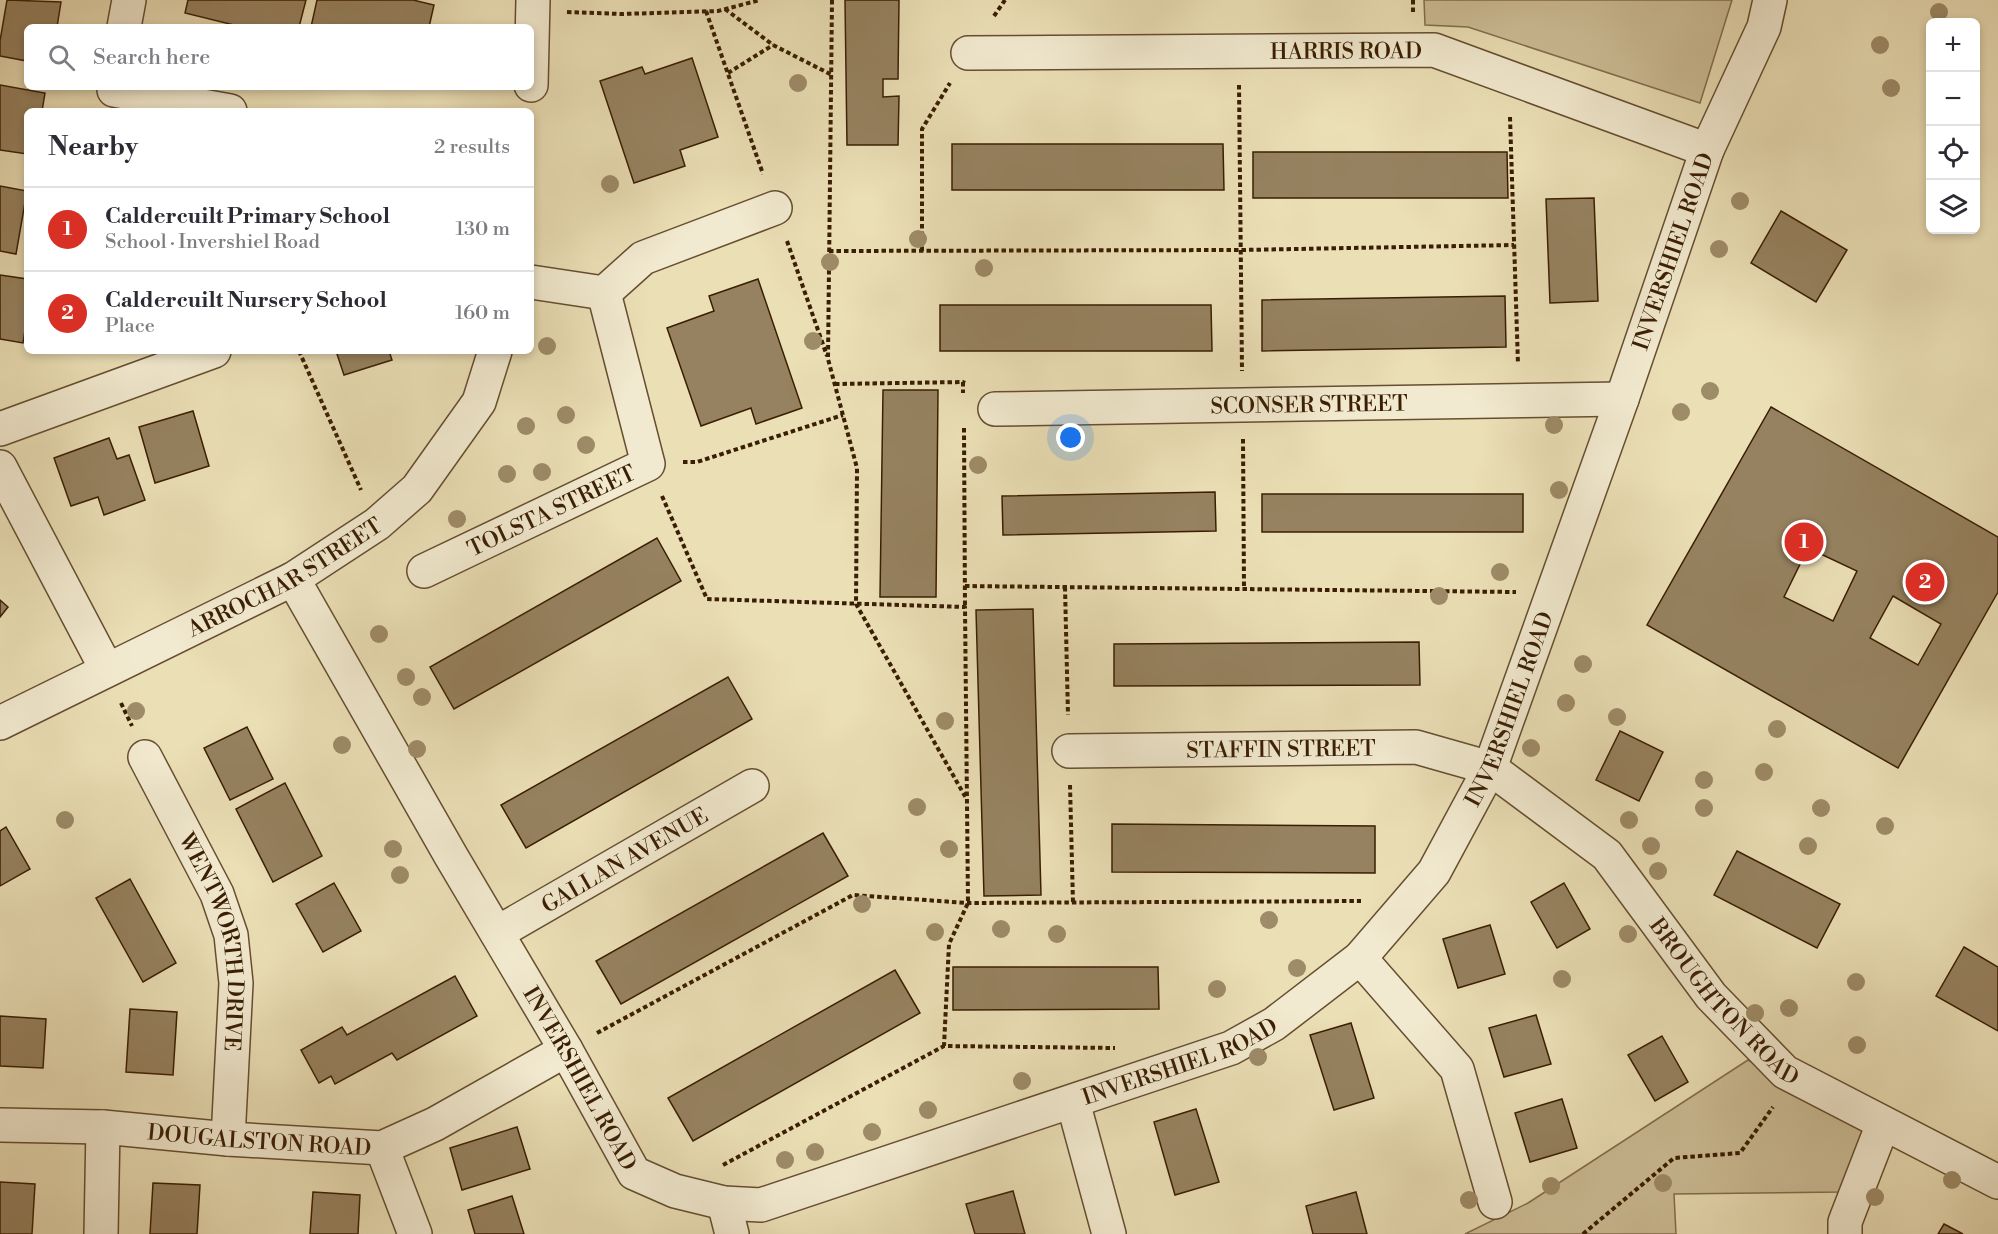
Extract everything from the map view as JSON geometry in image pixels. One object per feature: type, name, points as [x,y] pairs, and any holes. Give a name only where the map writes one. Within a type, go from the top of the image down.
[{"type":"street","points":[[125,24],[129,0]]},
{"type":"street","name":"INVERSHIEL ROAD","points":[[293,579],[566,1050],[634,1173],[675,1191],[724,1203],[762,1205],[1231,1048],[1274,1024],[1360,958],[1434,872],[1490,768],[1622,399],[1707,150],[1764,27],[1770,0]]},
{"type":"street","points":[[533,5],[533,24]]},
{"type":"street","name":"HARRIS ROAD","points":[[968,53],[1434,50],[1707,150]]},
{"type":"street","points":[[530,108],[531,90]]},
{"type":"street","points":[[112,96],[206,108]]},
{"type":"street","points":[[534,282],[604,293],[643,258],[775,208]]},
{"type":"street","name":"TOLSTA STREET","points":[[424,571],[648,464],[604,293]]},
{"type":"street","points":[[0,429],[145,363],[197,354]]},
{"type":"street","name":"ARROCHAR STREET","points":[[0,723],[293,579],[377,524],[417,489],[479,402],[494,354]]},
{"type":"street","name":"SCONSER STREET","points":[[995,409],[1622,399]]},
{"type":"street","points":[[0,467],[107,670]]},
{"type":"street","name":"STAFFIN STREET","points":[[1069,751],[1416,747],[1490,768]]},
{"type":"street","name":"WENTWORTH DRIVE","points":[[145,757],[217,894],[231,935],[236,983],[228,1139]]},
{"type":"street","name":"BROUGHTON ROAD","points":[[1490,768],[1607,855],[1711,996],[1785,1072],[1998,1182]]},
{"type":"street","name":"GALLAN AVENUE","points":[[497,933],[752,786]]},
{"type":"street","points":[[1360,958],[1457,1069],[1495,1202]]},
{"type":"street","name":"DOUGALSTON ROAD","points":[[0,1125],[104,1127],[228,1139],[382,1148],[435,1124],[566,1050]]},
{"type":"street","points":[[1073,1102],[1108,1234]]},
{"type":"street","points":[[1845,1234],[1845,1221],[1883,1124]]},
{"type":"street","points":[[101,1234],[104,1127]]},
{"type":"street","points":[[382,1148],[415,1234]]},
{"type":"street","points":[[724,1203],[732,1234]]},
{"type":"path","points":[[533,5],[622,14],[724,9],[760,0]]},
{"type":"path","points":[[832,0],[828,359],[857,468],[856,604],[966,799]]},
{"type":"path","points":[[922,251],[922,129],[968,53],[1005,0]]},
{"type":"path","points":[[724,9],[773,45],[832,75]]},
{"type":"path","points":[[728,73],[773,45]]},
{"type":"path","points":[[1239,51],[1244,588]]},
{"type":"path","points":[[1509,77],[1519,401]]},
{"type":"path","points":[[829,251],[1241,250],[1514,245]]},
{"type":"path","points":[[300,354],[377,524]]},
{"type":"path","points":[[835,384],[963,382],[995,409]]},
{"type":"path","points":[[963,382],[963,394]]},
{"type":"path","points":[[843,415],[697,462],[648,464],[707,599],[965,607]]},
{"type":"path","points":[[944,1046],[948,944],[968,903],[963,418]]},
{"type":"path","points":[[965,586],[1552,593]]},
{"type":"path","points":[[107,670],[145,757]]},
{"type":"path","points":[[566,1050],[853,895],[968,903],[1410,900]]},
{"type":"path","points":[[675,1191],[944,1046],[1123,1048]]},
{"type":"path","points":[[1583,1234],[1674,1158],[1740,1153],[1794,1077]]},
{"type":"shaded area","points":[[1424,0],[1732,0],[1700,103],[1468,27],[1425,25]]},
{"type":"shaded area","points":[[1748,1060],[1867,1129],[1840,1192],[1674,1194],[1676,1234],[1465,1234],[1528,1203]]},
{"type":"building","points":[[7,0],[61,2],[57,24],[24,24],[24,60],[0,56],[0,41]]},
{"type":"building","points":[[188,0],[306,0],[300,24],[230,24],[185,13]]},
{"type":"building","points":[[317,0],[413,0],[434,5],[430,24],[312,24]]},
{"type":"building","points":[[845,0],[899,0],[898,79],[883,79],[883,97],[899,96],[898,145],[847,145]]},
{"type":"building","points":[[692,58],[718,137],[680,150],[685,166],[634,183],[600,81],[642,67],[645,74]]},
{"type":"building","points":[[0,85],[45,93],[42,108],[24,108],[24,154],[0,150]]},
{"type":"building","points":[[952,144],[1223,144],[1224,190],[952,190]]},
{"type":"building","points":[[1253,152],[1507,152],[1508,198],[1253,198]]},
{"type":"building","points":[[0,186],[24,190],[24,208],[16,254],[0,251]]},
{"type":"building","points":[[1594,198],[1598,301],[1550,303],[1546,199]]},
{"type":"building","points":[[1781,211],[1847,250],[1816,302],[1751,263]]},
{"type":"building","points":[[0,275],[24,279],[23,343],[0,339]]},
{"type":"building","points":[[758,279],[802,408],[756,424],[751,408],[701,426],[667,328],[714,311],[709,296]]},
{"type":"building","points":[[1505,296],[1506,347],[1262,351],[1262,300]]},
{"type":"building","points":[[940,305],[1211,305],[1212,351],[940,351]]},
{"type":"building","points":[[337,354],[390,354],[392,360],[344,375]]},
{"type":"building","points":[[883,390],[938,390],[936,597],[880,597]]},
{"type":"building","points":[[1771,407],[1998,537],[1998,592],[1898,768],[1647,625]],"holes":[[[1808,548],[1857,571],[1833,621],[1784,597]],[[1893,596],[1941,624],[1918,665],[1870,638]]]},
{"type":"building","points":[[193,411],[209,466],[155,483],[139,427]]},
{"type":"building","points":[[109,438],[117,459],[129,455],[145,500],[104,515],[98,497],[71,506],[54,458]]},
{"type":"building","points":[[1215,492],[1216,531],[1003,535],[1002,496]]},
{"type":"building","points":[[1262,494],[1523,494],[1523,532],[1262,532]]},
{"type":"building","points":[[657,538],[681,581],[454,709],[430,667]]},
{"type":"building","points":[[0,600],[8,607],[0,617]]},
{"type":"building","points":[[1033,609],[1041,895],[984,896],[976,610]]},
{"type":"building","points":[[1419,642],[1420,685],[1114,686],[1114,644]]},
{"type":"building","points":[[728,677],[752,719],[526,848],[501,805]]},
{"type":"building","points":[[247,727],[273,779],[230,800],[204,748]]},
{"type":"building","points":[[1620,731],[1663,752],[1639,801],[1596,780]]},
{"type":"building","points":[[285,783],[322,856],[273,882],[236,809]]},
{"type":"building","points":[[1112,824],[1375,826],[1375,873],[1112,872]]},
{"type":"building","points":[[6,827],[30,869],[0,886],[0,831]]},
{"type":"building","points":[[823,833],[848,876],[621,1004],[596,961]]},
{"type":"building","points":[[1737,851],[1840,904],[1817,948],[1714,895]]},
{"type":"building","points":[[130,879],[176,963],[143,982],[96,898]]},
{"type":"building","points":[[334,883],[361,931],[323,952],[296,904]]},
{"type":"building","points":[[1564,883],[1590,929],[1557,948],[1531,902]]},
{"type":"building","points":[[1490,925],[1505,974],[1458,988],[1443,939]]},
{"type":"building","points":[[1964,947],[1998,967],[1998,1031],[1936,996]]},
{"type":"building","points":[[953,967],[1158,967],[1159,1009],[953,1010]]},
{"type":"building","points":[[895,970],[920,1013],[693,1141],[668,1098]]},
{"type":"building","points":[[455,976],[477,1016],[397,1060],[392,1053],[335,1084],[331,1076],[319,1083],[301,1050],[342,1027],[347,1035]]},
{"type":"building","points":[[130,1009],[177,1012],[173,1075],[126,1072]]},
{"type":"building","points":[[1536,1015],[1551,1064],[1504,1077],[1489,1028]]},
{"type":"building","points":[[0,1016],[46,1019],[43,1068],[0,1066]]},
{"type":"building","points":[[1351,1023],[1374,1098],[1334,1110],[1310,1035]]},
{"type":"building","points":[[1662,1036],[1688,1082],[1655,1101],[1628,1055]]},
{"type":"building","points":[[1562,1099],[1577,1148],[1530,1162],[1515,1113]]},
{"type":"building","points":[[1196,1109],[1219,1182],[1175,1195],[1154,1122]]},
{"type":"building","points":[[517,1127],[530,1169],[462,1190],[450,1148]]},
{"type":"building","points":[[0,1182],[35,1184],[32,1234],[0,1234]]},
{"type":"building","points":[[153,1183],[200,1185],[197,1234],[150,1234]]},
{"type":"building","points":[[1013,1191],[1025,1234],[975,1234],[966,1204]]},
{"type":"building","points":[[313,1192],[360,1195],[358,1234],[310,1234]]},
{"type":"building","points":[[1356,1192],[1367,1234],[1313,1234],[1306,1206]]},
{"type":"building","points":[[512,1196],[524,1234],[475,1234],[468,1210]]},
{"type":"building","points":[[1944,1224],[1963,1234],[1938,1234]]},
{"type":"place","name":"Caldercuilt Primary School","points":[[1804,542]]},
{"type":"place","name":"Caldercuilt Nursery School","points":[[1925,582]]}]
